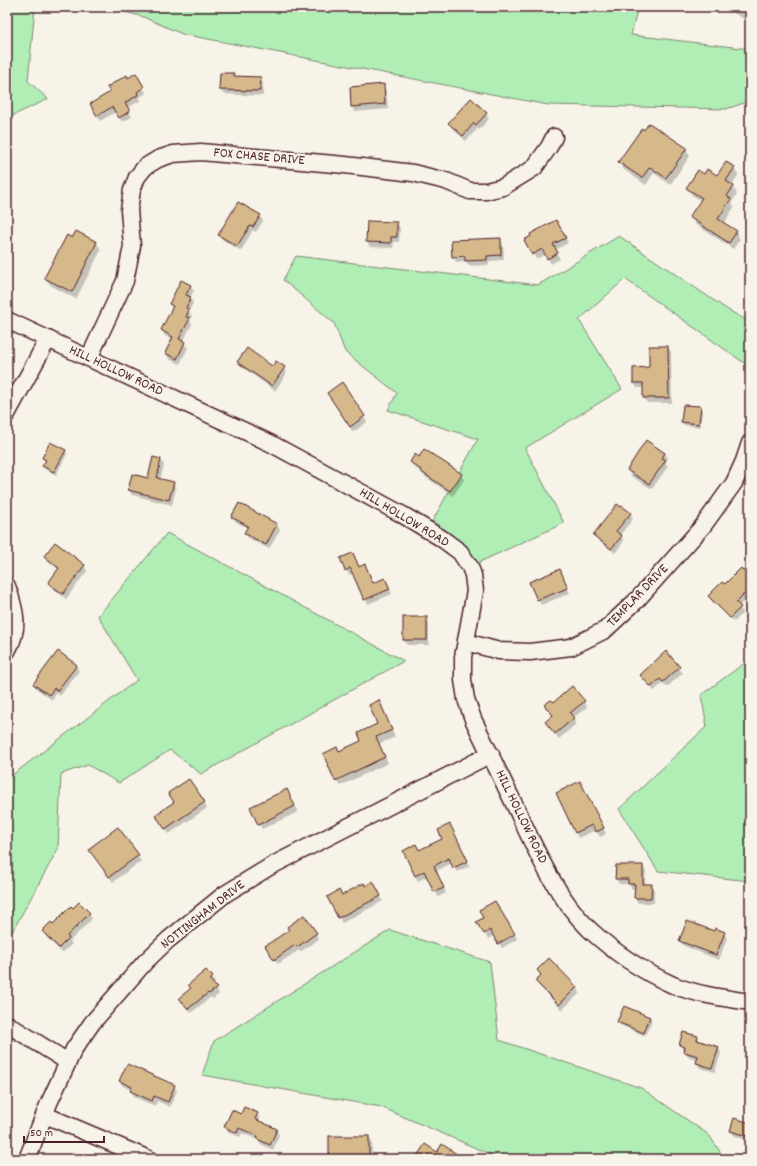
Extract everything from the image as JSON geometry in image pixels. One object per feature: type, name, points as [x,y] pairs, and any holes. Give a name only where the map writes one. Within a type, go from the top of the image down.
[{"type":"street","name":"FOX CHASE DRIVE","points":[[88,358],[126,281],[132,246],[129,210],[132,190],[137,177],[145,167],[158,159],[173,154],[201,152],[345,165],[413,173],[446,181],[470,191],[486,191],[503,187],[534,168],[554,138]]},
{"type":"street","name":"HILL HOLLOW ROAD","points":[[7,320],[270,443],[403,515],[441,538],[460,552],[470,567],[473,575],[475,591],[463,657],[463,680],[466,699],[474,719],[547,872],[571,908],[590,930],[623,956],[648,972],[674,985],[710,996],[750,1002]]},
{"type":"street","points":[[7,414],[48,339]]},
{"type":"street","name":"TEMPLAR DRIVE","points":[[466,642],[499,651],[530,652],[571,647],[605,630],[638,600],[703,526],[734,483],[750,443]]},
{"type":"street","points":[[7,586],[15,610],[16,630],[7,650]]},
{"type":"street","name":"NOTTINGHAM DRIVE","points":[[27,1159],[49,1103],[74,1049],[92,1023],[145,962],[168,940],[225,894],[271,866],[491,754]]},
{"type":"street","points":[[7,1024],[68,1062]]},
{"type":"street","points":[[45,1115],[149,1159]]},
{"type":"green space","points":[[7,7],[35,7],[28,81],[48,99],[12,116],[7,113]]},
{"type":"green space","points":[[104,7],[638,7],[631,35],[750,49],[750,101],[726,109],[548,105],[182,34],[141,16]]},
{"type":"green space","points":[[619,236],[728,310],[750,322],[750,367],[625,279],[579,320],[622,389],[525,448],[564,523],[469,567],[428,529],[478,439],[388,410],[397,393],[345,352],[334,323],[283,280],[296,256],[538,285]]},
{"type":"green space","points":[[167,533],[404,661],[201,774],[170,750],[119,783],[88,765],[61,774],[58,849],[7,941],[7,779],[137,680],[98,616]]},
{"type":"green space","points":[[750,659],[750,881],[658,871],[619,809],[707,726],[701,695]]},
{"type":"green space","points":[[390,930],[490,962],[499,1040],[641,1088],[709,1135],[725,1159],[501,1159],[381,1107],[202,1075],[214,1041]]},
{"type":"building","points":[[136,73],[144,87],[137,92],[138,95],[125,103],[130,111],[119,118],[112,107],[97,116],[90,104],[110,92],[107,87],[127,75],[128,78]]},
{"type":"building","points":[[220,73],[234,73],[234,76],[261,77],[260,91],[219,90]]},
{"type":"building","points":[[384,84],[385,104],[351,107],[350,87]]},
{"type":"building","points":[[471,98],[487,113],[476,125],[474,123],[463,136],[448,123]]},
{"type":"building","points":[[649,123],[687,148],[666,178],[650,167],[642,178],[618,162],[642,128],[644,130]]},
{"type":"building","points":[[726,162],[735,167],[726,181],[734,186],[727,196],[731,199],[718,219],[737,231],[729,243],[689,217],[702,198],[686,188],[698,170],[704,174],[707,169],[717,175]]},
{"type":"building","points":[[238,202],[261,215],[253,227],[250,226],[237,246],[218,235]]},
{"type":"building","points":[[556,220],[566,238],[553,244],[558,253],[547,259],[542,249],[532,255],[524,240],[531,236],[530,234]]},
{"type":"building","points":[[367,221],[397,222],[397,237],[391,237],[391,243],[366,242]]},
{"type":"building","points":[[76,231],[97,242],[72,292],[44,278],[67,235],[72,238]]},
{"type":"building","points":[[501,238],[501,255],[487,256],[487,260],[465,261],[465,256],[452,257],[451,240]]},
{"type":"building","points":[[181,280],[191,285],[186,295],[191,297],[186,308],[189,310],[186,317],[190,318],[179,339],[185,342],[177,359],[165,353],[173,337],[161,330],[173,306],[169,304]]},
{"type":"building","points":[[649,346],[668,346],[669,398],[643,398],[643,383],[633,383],[633,368],[649,367]]},
{"type":"building","points":[[247,348],[272,366],[276,361],[285,367],[272,386],[237,362]]},
{"type":"building","points":[[342,382],[365,416],[350,427],[327,393]]},
{"type":"building","points":[[683,405],[701,406],[699,424],[681,422]]},
{"type":"building","points":[[646,440],[665,453],[662,458],[666,460],[649,484],[627,470]]},
{"type":"building","points":[[50,442],[66,450],[54,472],[42,466],[46,460],[42,458]]},
{"type":"building","points":[[424,449],[462,474],[450,491],[420,471],[421,470],[410,462],[415,454],[419,457]]},
{"type":"building","points":[[153,457],[161,459],[157,478],[174,482],[169,500],[128,490],[132,474],[148,478]]},
{"type":"building","points":[[239,503],[277,524],[266,545],[244,533],[248,526],[231,517]]},
{"type":"building","points":[[617,504],[631,513],[616,531],[622,536],[611,549],[593,535]]},
{"type":"building","points":[[55,542],[85,565],[63,594],[48,583],[59,568],[44,556]]},
{"type":"building","points":[[353,553],[359,567],[365,564],[373,583],[385,578],[390,589],[364,600],[350,568],[345,571],[340,558]]},
{"type":"building","points":[[741,568],[750,577],[750,588],[736,602],[741,607],[730,618],[708,596],[722,582],[725,584]]},
{"type":"building","points":[[560,569],[568,588],[537,600],[529,582]]},
{"type":"building","points":[[403,617],[427,617],[427,640],[403,640]]},
{"type":"building","points":[[58,651],[77,665],[57,691],[54,688],[49,695],[33,684]]},
{"type":"building","points":[[666,651],[680,667],[663,682],[660,679],[651,687],[640,675]]},
{"type":"building","points":[[572,686],[585,701],[570,713],[574,718],[555,734],[545,722],[553,715],[544,705],[551,700],[554,702]]},
{"type":"building","points":[[379,700],[392,730],[376,737],[385,757],[335,781],[323,754],[337,747],[339,751],[361,741],[358,733],[377,724],[369,705]]},
{"type":"building","points":[[189,779],[205,802],[165,829],[155,815],[174,802],[168,793]]},
{"type":"building","points":[[580,781],[604,828],[596,832],[592,825],[575,833],[556,793]]},
{"type":"building","points":[[287,789],[295,806],[258,825],[250,807]]},
{"type":"building","points":[[450,824],[468,861],[453,868],[449,858],[434,866],[444,888],[434,892],[424,871],[415,876],[403,851],[416,844],[419,850],[442,839],[438,830]]},
{"type":"building","points":[[118,827],[139,855],[109,877],[89,850]]},
{"type":"building","points":[[616,865],[643,865],[643,884],[652,884],[651,898],[634,898],[635,884],[628,884],[628,879],[615,879]]},
{"type":"building","points":[[373,881],[381,896],[338,918],[327,897],[339,890],[342,895],[364,883],[365,886]]},
{"type":"building","points":[[495,901],[515,934],[498,944],[490,930],[484,934],[476,922],[483,918],[479,910]]},
{"type":"building","points":[[79,902],[90,913],[67,936],[69,938],[59,948],[42,931],[51,922],[53,924],[71,906],[73,908]]},
{"type":"building","points":[[304,915],[317,933],[297,947],[295,945],[274,960],[265,946],[289,930],[287,927]]},
{"type":"building","points":[[687,921],[714,931],[715,928],[725,932],[716,955],[679,941]]},
{"type":"building","points":[[549,958],[577,987],[559,1005],[535,981],[541,975],[537,970]]},
{"type":"building","points":[[206,970],[213,977],[210,980],[217,988],[209,994],[208,993],[188,1009],[179,998],[191,988],[188,985]]},
{"type":"building","points":[[624,1006],[650,1017],[644,1033],[617,1022]]},
{"type":"building","points":[[683,1032],[698,1036],[697,1040],[719,1047],[712,1068],[696,1063],[698,1056],[684,1052],[685,1047],[679,1045]]},
{"type":"building","points":[[127,1064],[175,1085],[168,1102],[154,1096],[152,1101],[130,1091],[132,1087],[119,1081]]},
{"type":"building","points":[[244,1107],[258,1113],[255,1119],[277,1129],[270,1145],[257,1139],[258,1136],[239,1128],[237,1133],[224,1127],[232,1110],[241,1114]]},
{"type":"building","points":[[734,1118],[750,1123],[750,1137],[730,1131]]},
{"type":"building","points":[[329,1136],[369,1136],[369,1156],[329,1156]]},
{"type":"building","points":[[425,1144],[437,1152],[442,1144],[464,1159],[415,1159]]}]
